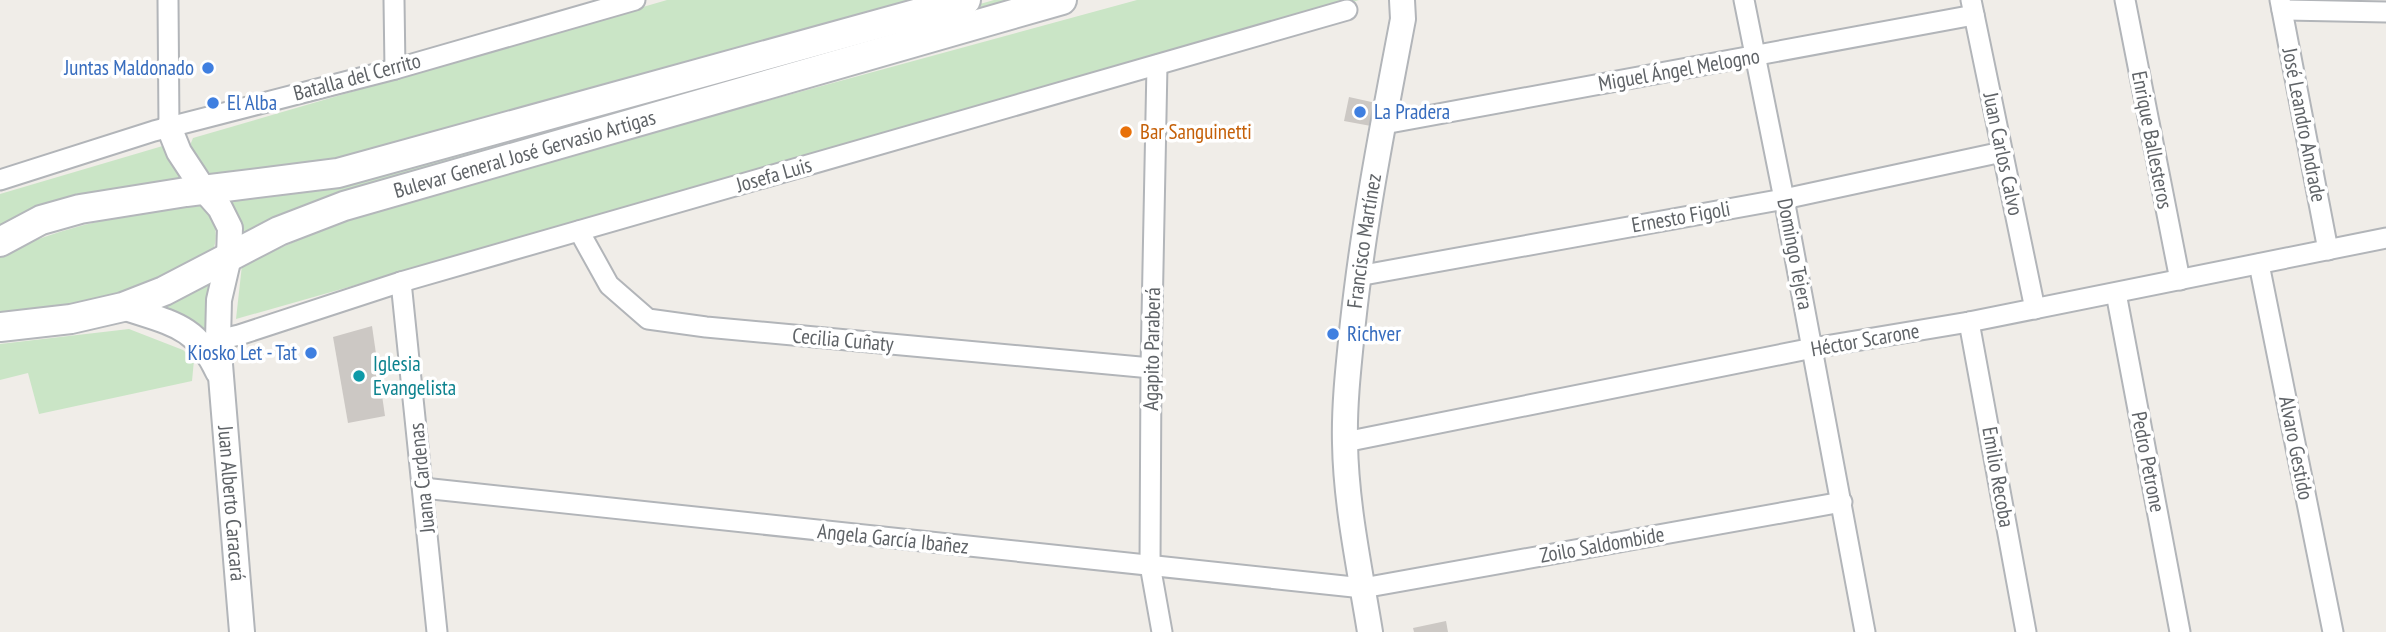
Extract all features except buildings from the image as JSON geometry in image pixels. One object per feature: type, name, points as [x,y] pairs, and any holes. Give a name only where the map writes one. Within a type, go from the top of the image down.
[{"type":"main road","name":"Bulevar General José Gervasio Artigas","points":[[0,242],[40,220],[80,209],[338,173],[965,0]]},
{"type":"main road","name":"Bulevar General José Gervasio Artigas","points":[[0,327],[71,319],[123,307],[164,291],[279,231],[344,206],[1062,0]]},
{"type":"street","points":[[123,307],[180,327],[211,342],[229,257],[231,240],[226,219],[179,152],[169,127],[168,0]]},
{"type":"street","points":[[394,0],[395,69]]},
{"type":"street","name":"Batalla del Cerrito","points":[[0,180],[169,127],[395,69],[635,0]]},
{"type":"street","name":"Domingo Tejera","points":[[1744,0],[1813,348],[1865,632]]},
{"type":"street","name":"Enrique Ballesteros","points":[[2125,0],[2180,280]]},
{"type":"street","points":[[2281,5],[2386,12]]},
{"type":"street","name":"José Leandro Andrade","points":[[2281,5],[2328,250]]},
{"type":"street","name":"Francisco Martínez","points":[[1370,632],[1347,488],[1345,442],[1349,361],[1358,276],[1406,6]]},
{"type":"street","name":"Miguel Ángel Melogno","points":[[1384,124],[1755,56],[1972,7]]},
{"type":"street","name":"Juan Carlos Calvo","points":[[1972,7],[2035,309]]},
{"type":"street","name":"Josefa Luis","points":[[211,342],[401,282],[1347,10]]},
{"type":"street","name":"Agapito Paraberá","points":[[1157,65],[1150,565],[1162,632]]},
{"type":"street","name":"Ernesto Figoli","points":[[1358,276],[1784,199],[2002,152]]},
{"type":"street","name":"Cecilia Cuñaty","points":[[579,231],[608,285],[648,319],[706,327],[1151,368]]},
{"type":"street","name":"Héctor Scarone","points":[[1345,442],[1813,348],[1969,322],[2386,239]]},
{"type":"street","name":"Alvaro Gestido","points":[[2259,264],[2333,632]]},
{"type":"street","name":"Juana Cardenas","points":[[401,282],[437,632]]},
{"type":"street","name":"Pedro Petrone","points":[[2116,293],[2180,632]]},
{"type":"street","name":"Emilio Recoba","points":[[1969,322],[2026,632]]},
{"type":"street","name":"Juan Alberto Caracará","points":[[211,342],[220,376],[242,632]]},
{"type":"street","name":"Angela García Ibañez","points":[[423,488],[825,533],[1363,588]]},
{"type":"street","name":"Zoilo Saldombide","points":[[1363,588],[1842,502]]},
{"type":"green space","points":[[667,0],[917,0],[348,162],[295,170],[211,174],[198,163],[189,148],[193,138]]},
{"type":"green space","points":[[994,0],[1028,0],[313,206],[257,225],[239,237],[228,200],[289,194],[390,173]]},
{"type":"green space","points":[[1137,0],[1359,0],[236,319],[242,265],[364,211]]},
{"type":"green space","points":[[166,145],[183,179],[86,193],[42,207],[0,225],[0,194]]},
{"type":"green space","points":[[205,207],[214,223],[216,235],[212,253],[159,280],[121,294],[81,303],[0,314],[0,255],[48,236],[97,222],[147,212]]},
{"type":"green space","points":[[209,285],[207,336],[154,310]]},
{"type":"green space","points":[[129,329],[183,350],[194,360],[192,381],[39,414],[28,373],[0,380],[0,344]]},
{"type":"place","name":"Juntas Maldonado","points":[[208,68]]},
{"type":"place","name":"El Alba","points":[[213,103]]},
{"type":"place","name":"La Pradera","points":[[1360,112]]},
{"type":"place","name":"Bar Sanguinetti","points":[[1126,132]]},
{"type":"place","name":"Richver","points":[[1333,334]]},
{"type":"place","name":"Kiosko Let - Tat","points":[[311,353]]},
{"type":"place","name":"Iglesia Evangelista","points":[[359,376]]}]
